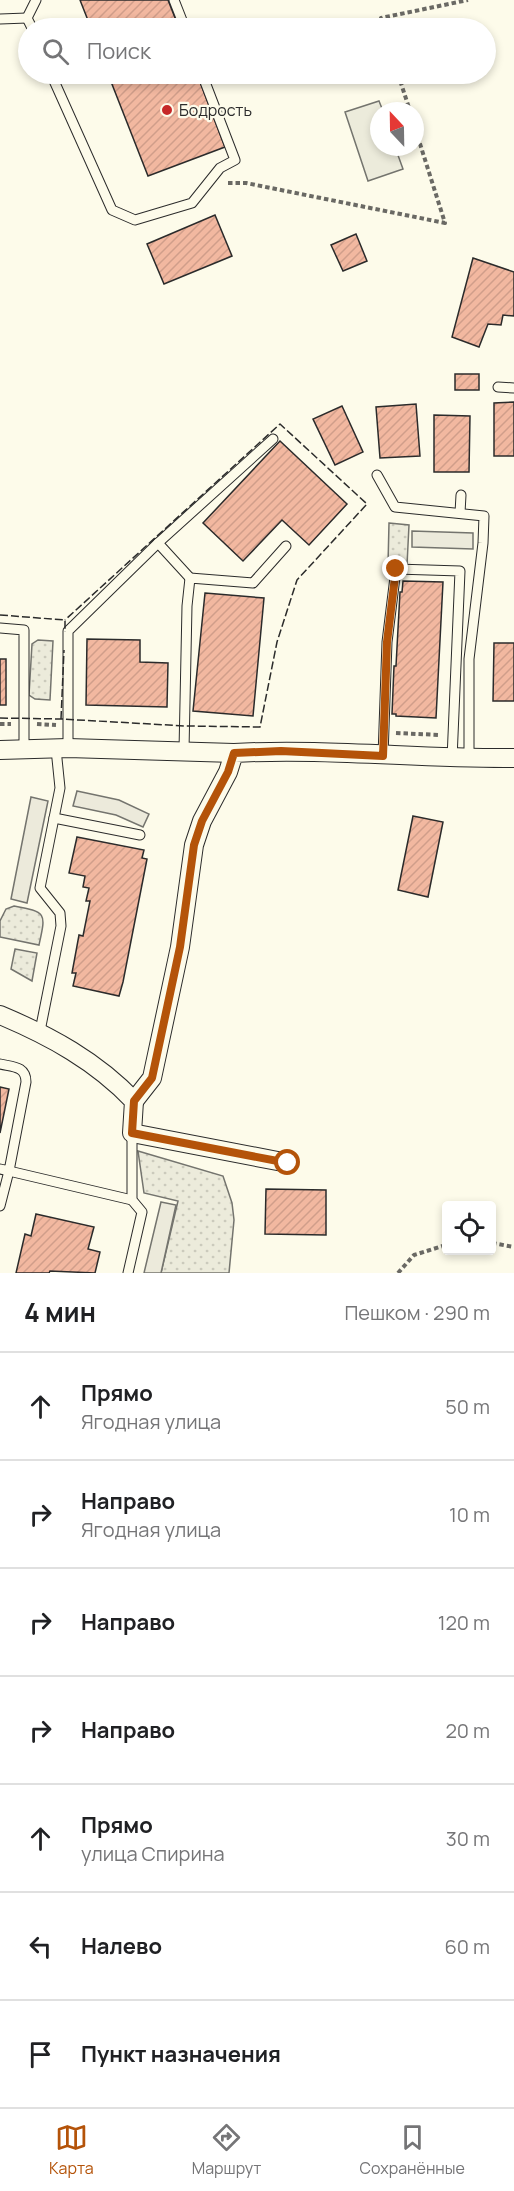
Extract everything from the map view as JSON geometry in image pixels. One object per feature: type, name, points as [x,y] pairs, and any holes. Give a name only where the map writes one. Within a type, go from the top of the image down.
[{"type":"street","points":[[0,750],[183,750],[234,753],[281,751],[383,756],[514,758]]},
{"type":"street","points":[[234,753],[228,772],[202,821],[194,845],[180,947],[152,1078],[134,1101],[132,1133],[288,1163]]},
{"type":"street","points":[[0,1015],[39,1031],[95,1065],[134,1101]]},
{"type":"lane","points":[[27,18],[36,0]]},
{"type":"lane","points":[[174,0],[181,18]]},
{"type":"lane","points":[[0,19],[18,18]]},
{"type":"lane","points":[[55,84],[112,210],[135,220],[192,203],[220,168],[235,160],[206,84]]},
{"type":"lane","points":[[498,387],[514,387]]},
{"type":"lane","points":[[39,1031],[61,926],[60,913],[40,888],[60,788],[68,631],[158,543],[273,439]]},
{"type":"lane","points":[[377,475],[395,507],[484,516],[461,758]]},
{"type":"lane","points":[[460,513],[461,495]]},
{"type":"lane","points":[[158,543],[190,578],[253,583],[285,546]]},
{"type":"lane","points":[[383,756],[387,642],[396,569],[460,571],[453,735],[461,758]]},
{"type":"lane","points":[[183,750],[187,606],[190,578]]},
{"type":"lane","points":[[0,627],[24,630],[24,750]]},
{"type":"lane","points":[[54,818],[140,835]]},
{"type":"lane","points":[[0,1064],[22,1069],[26,1074],[4,1170],[0,1206]]},
{"type":"lane","points":[[132,1133],[132,1200]]},
{"type":"lane","points":[[4,1170],[132,1200],[142,1212],[128,1273]]},
{"type":"path","points":[[381,18],[468,0]]},
{"type":"path","points":[[401,84],[407,102]]},
{"type":"path","points":[[209,182],[246,183],[445,223],[424,156]]},
{"type":"path","points":[[384,733],[453,735]]},
{"type":"path","points":[[496,1244],[514,1247]]},
{"type":"path","points":[[398,1273],[414,1255],[442,1247]]},
{"type":"shaded area","points":[[370,104],[370,156],[398,156],[403,169],[368,181],[345,112]]},
{"type":"shaded area","points":[[389,523],[409,525],[407,565],[388,565]]},
{"type":"shaded area","points":[[412,531],[473,533],[473,549],[412,547]]},
{"type":"shaded area","points":[[38,640],[53,641],[50,700],[35,699],[29,695],[32,644]]},
{"type":"shaded area","points":[[77,791],[119,800],[149,814],[143,827],[116,815],[73,806]]},
{"type":"shaded area","points":[[31,797],[48,801],[27,903],[11,899]]},
{"type":"shaded area","points":[[14,906],[33,910],[42,916],[43,926],[39,945],[0,937],[0,921],[6,909]]},
{"type":"shaded area","points":[[15,949],[37,953],[32,981],[11,969]]},
{"type":"shaded area","points":[[138,1151],[223,1176],[232,1203],[234,1220],[229,1273],[161,1273],[178,1201],[144,1193]]},
{"type":"shaded area","points":[[161,1202],[176,1205],[161,1273],[144,1273]]},
{"type":"building","points":[[80,0],[168,0],[175,18],[87,18]]},
{"type":"building","name":"Бодрость","points":[[112,84],[201,84],[225,147],[148,176]]},
{"type":"building","points":[[215,215],[232,256],[164,284],[147,244]]},
{"type":"building","points":[[356,234],[367,261],[343,271],[331,245]]},
{"type":"building","points":[[473,258],[514,272],[514,316],[503,315],[501,325],[488,324],[479,347],[452,337]]},
{"type":"building","points":[[455,374],[479,374],[479,390],[455,390]]},
{"type":"building","points":[[514,402],[514,456],[494,456],[494,403]]},
{"type":"building","points":[[416,404],[420,456],[380,458],[376,407]]},
{"type":"building","points":[[342,406],[363,452],[335,465],[313,419]]},
{"type":"building","points":[[434,415],[470,416],[469,472],[434,472]]},
{"type":"building","points":[[280,441],[347,504],[309,545],[282,520],[243,561],[203,523]]},
{"type":"building","points":[[403,581],[443,582],[436,718],[392,714],[400,592],[402,592]]},
{"type":"building","points":[[205,593],[264,598],[253,716],[193,711]]},
{"type":"building","points":[[87,639],[140,640],[140,662],[168,663],[167,707],[86,705]]},
{"type":"building","points":[[494,643],[514,643],[514,701],[493,701]]},
{"type":"building","points":[[0,659],[6,659],[6,705],[0,705]]},
{"type":"building","points":[[413,816],[443,822],[428,897],[398,890]]},
{"type":"building","points":[[77,837],[144,850],[142,858],[147,859],[119,996],[73,986],[76,973],[72,973],[79,935],[83,936],[90,901],[86,901],[89,888],[83,887],[85,876],[69,873]]},
{"type":"building","points":[[0,1087],[9,1089],[0,1133]]},
{"type":"building","points":[[266,1189],[326,1190],[326,1235],[265,1234]]},
{"type":"building","points":[[36,1214],[94,1227],[88,1249],[100,1252],[95,1273],[50,1271],[49,1273],[16,1273],[25,1234],[31,1236]]},
{"type":"fence","points":[[0,718],[260,727],[277,642],[297,580],[367,504],[280,424],[65,620]]},
{"type":"fence","points":[[0,615],[65,620],[65,632]]},
{"type":"fence","points":[[61,719],[64,650]]},
{"type":"place","name":"Бодрость","points":[[167,110]]},
{"type":"route","points":[[288,1163],[132,1133],[134,1101],[152,1078],[180,947],[194,845],[202,821],[228,772],[234,753],[281,751],[383,756],[387,642],[396,569]]}]
